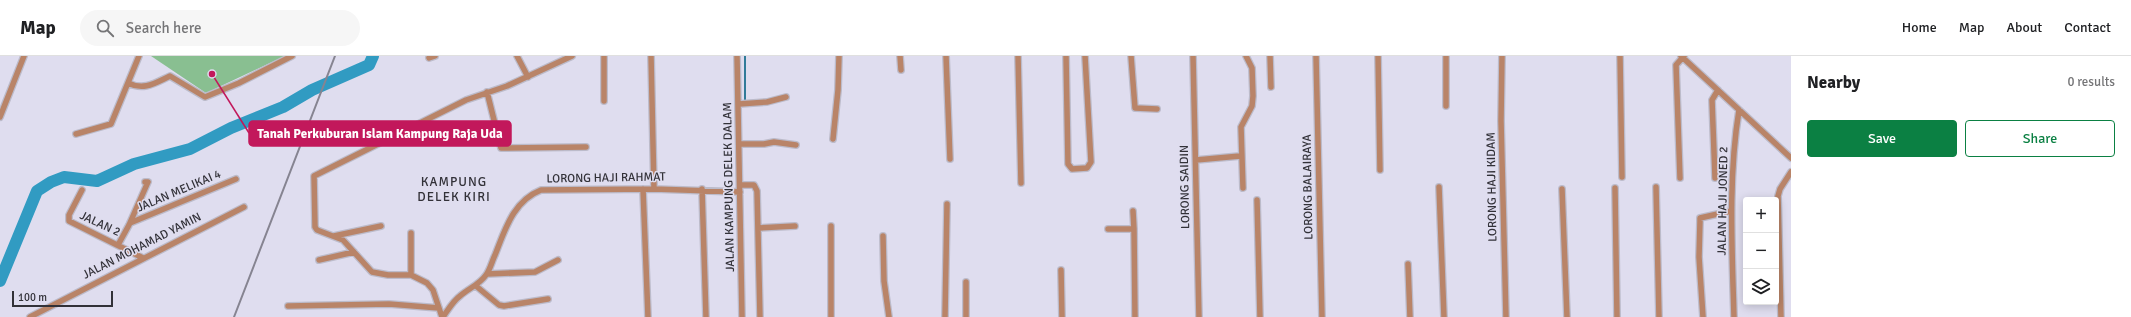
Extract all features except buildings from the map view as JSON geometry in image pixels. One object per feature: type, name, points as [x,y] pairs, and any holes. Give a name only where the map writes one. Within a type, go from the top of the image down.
[{"type":"street","points":[[0,117],[24,56]]},
{"type":"street","points":[[76,134],[111,124],[139,56]]},
{"type":"street","points":[[128,83],[137,88],[170,76],[200,96],[205,97],[239,83],[292,56]]},
{"type":"street","points":[[429,58],[435,56]]},
{"type":"street","points":[[517,56],[528,77]]},
{"type":"street","points":[[443,317],[433,290],[427,283],[411,275],[372,272],[343,240],[317,230],[315,227],[314,176],[466,100],[528,77],[572,56]]},
{"type":"street","points":[[604,56],[604,101]]},
{"type":"street","points":[[651,56],[654,188]]},
{"type":"street","name":"JALAN KAMPUNG DELEK DALAM","points":[[737,56],[740,144],[744,185],[740,192],[742,317]]},
{"type":"street","points":[[833,139],[838,90],[839,56]]},
{"type":"street","points":[[900,56],[901,70]]},
{"type":"street","points":[[946,56],[950,159]]},
{"type":"street","points":[[1018,56],[1021,183]]},
{"type":"street","points":[[1066,56],[1068,164],[1072,169],[1087,168],[1091,162],[1086,56]]},
{"type":"street","points":[[1131,56],[1135,108],[1158,108]]},
{"type":"street","name":"LORONG SAIDIN","points":[[1193,56],[1199,317]]},
{"type":"street","points":[[1242,188],[1240,156],[1241,126],[1252,106],[1253,96],[1251,65],[1246,56]]},
{"type":"street","points":[[1270,56],[1271,87]]},
{"type":"street","name":"LORONG BALAIRAYA","points":[[1316,56],[1322,317]]},
{"type":"street","points":[[1378,56],[1380,170]]},
{"type":"street","points":[[1446,56],[1446,106]]},
{"type":"street","name":"LORONG HAJI KIDAM","points":[[1502,56],[1502,166],[1506,317]]},
{"type":"street","points":[[1620,56],[1622,177]]},
{"type":"street","points":[[1680,178],[1676,65],[1682,56],[1791,158]]},
{"type":"street","points":[[1715,178],[1712,100],[1718,90]]},
{"type":"street","points":[[487,92],[501,148],[586,147]]},
{"type":"street","points":[[739,104],[755,103],[786,97]]},
{"type":"street","name":"JALAN HAJI JONED 2","points":[[1734,317],[1731,211],[1735,134],[1739,110]]},
{"type":"street","points":[[740,144],[764,144],[774,142],[796,145]]},
{"type":"street","points":[[1196,160],[1240,156]]},
{"type":"street","points":[[1781,317],[1778,196],[1780,189],[1791,172]]},
{"type":"street","name":"JALAN MELIKAI 4","points":[[130,223],[236,179]]},
{"type":"street","points":[[118,245],[130,223],[148,182],[144,182]]},
{"type":"street","points":[[744,185],[756,187],[760,317]]},
{"type":"street","points":[[1439,187],[1444,317]]},
{"type":"street","points":[[1656,187],[1659,317]]},
{"type":"street","name":"LORONG HAJI RAHMAT","points":[[443,317],[460,296],[476,286],[487,274],[508,221],[527,197],[535,192],[541,190],[654,188],[702,189],[740,192]]},
{"type":"street","points":[[1615,188],[1617,317]]},
{"type":"street","points":[[643,189],[648,317]]},
{"type":"street","points":[[702,189],[706,317]]},
{"type":"street","points":[[1562,189],[1567,317]]},
{"type":"street","name":"JALAN 2","points":[[82,190],[69,215],[69,221],[143,258]]},
{"type":"street","points":[[1257,200],[1260,317]]},
{"type":"street","points":[[945,317],[946,204]]},
{"type":"street","name":"JALAN MOHAMAD YAMIN","points":[[30,317],[244,207]]},
{"type":"street","points":[[1133,211],[1135,317]]},
{"type":"street","points":[[1703,317],[1699,243],[1700,218],[1731,211]]},
{"type":"street","points":[[334,236],[381,226]]},
{"type":"street","points":[[758,228],[795,226]]},
{"type":"street","points":[[831,226],[831,317]]},
{"type":"street","points":[[1108,229],[1134,229]]},
{"type":"street","points":[[411,233],[411,275]]},
{"type":"street","points":[[883,236],[884,281],[889,317]]},
{"type":"street","points":[[320,260],[354,252]]},
{"type":"street","points":[[487,274],[535,272],[558,260]]},
{"type":"street","points":[[1408,264],[1410,317]]},
{"type":"street","points":[[1061,270],[1062,317]]},
{"type":"street","points":[[966,282],[966,317]]},
{"type":"street","points":[[476,286],[499,305],[504,306],[548,299]]},
{"type":"street","points":[[288,306],[389,304],[439,308]]},
{"type":"green space","points":[[151,56],[285,56],[206,93]]},
{"type":"waterway","points":[[0,281],[37,191],[51,182],[64,177],[97,181],[134,164],[190,149],[231,128],[283,107],[312,90],[369,65],[373,56]]},
{"type":"waterway","points":[[745,56],[745,100]]},
{"type":"railway","points":[[234,317],[335,56]]},
{"type":"place","name":"Tanah Perkuburan Islam Kampung Raja Uda","points":[[212,74]]},
{"type":"district","name":"KAMPUNG DELEK KIRI","points":[[454,190]]}]
